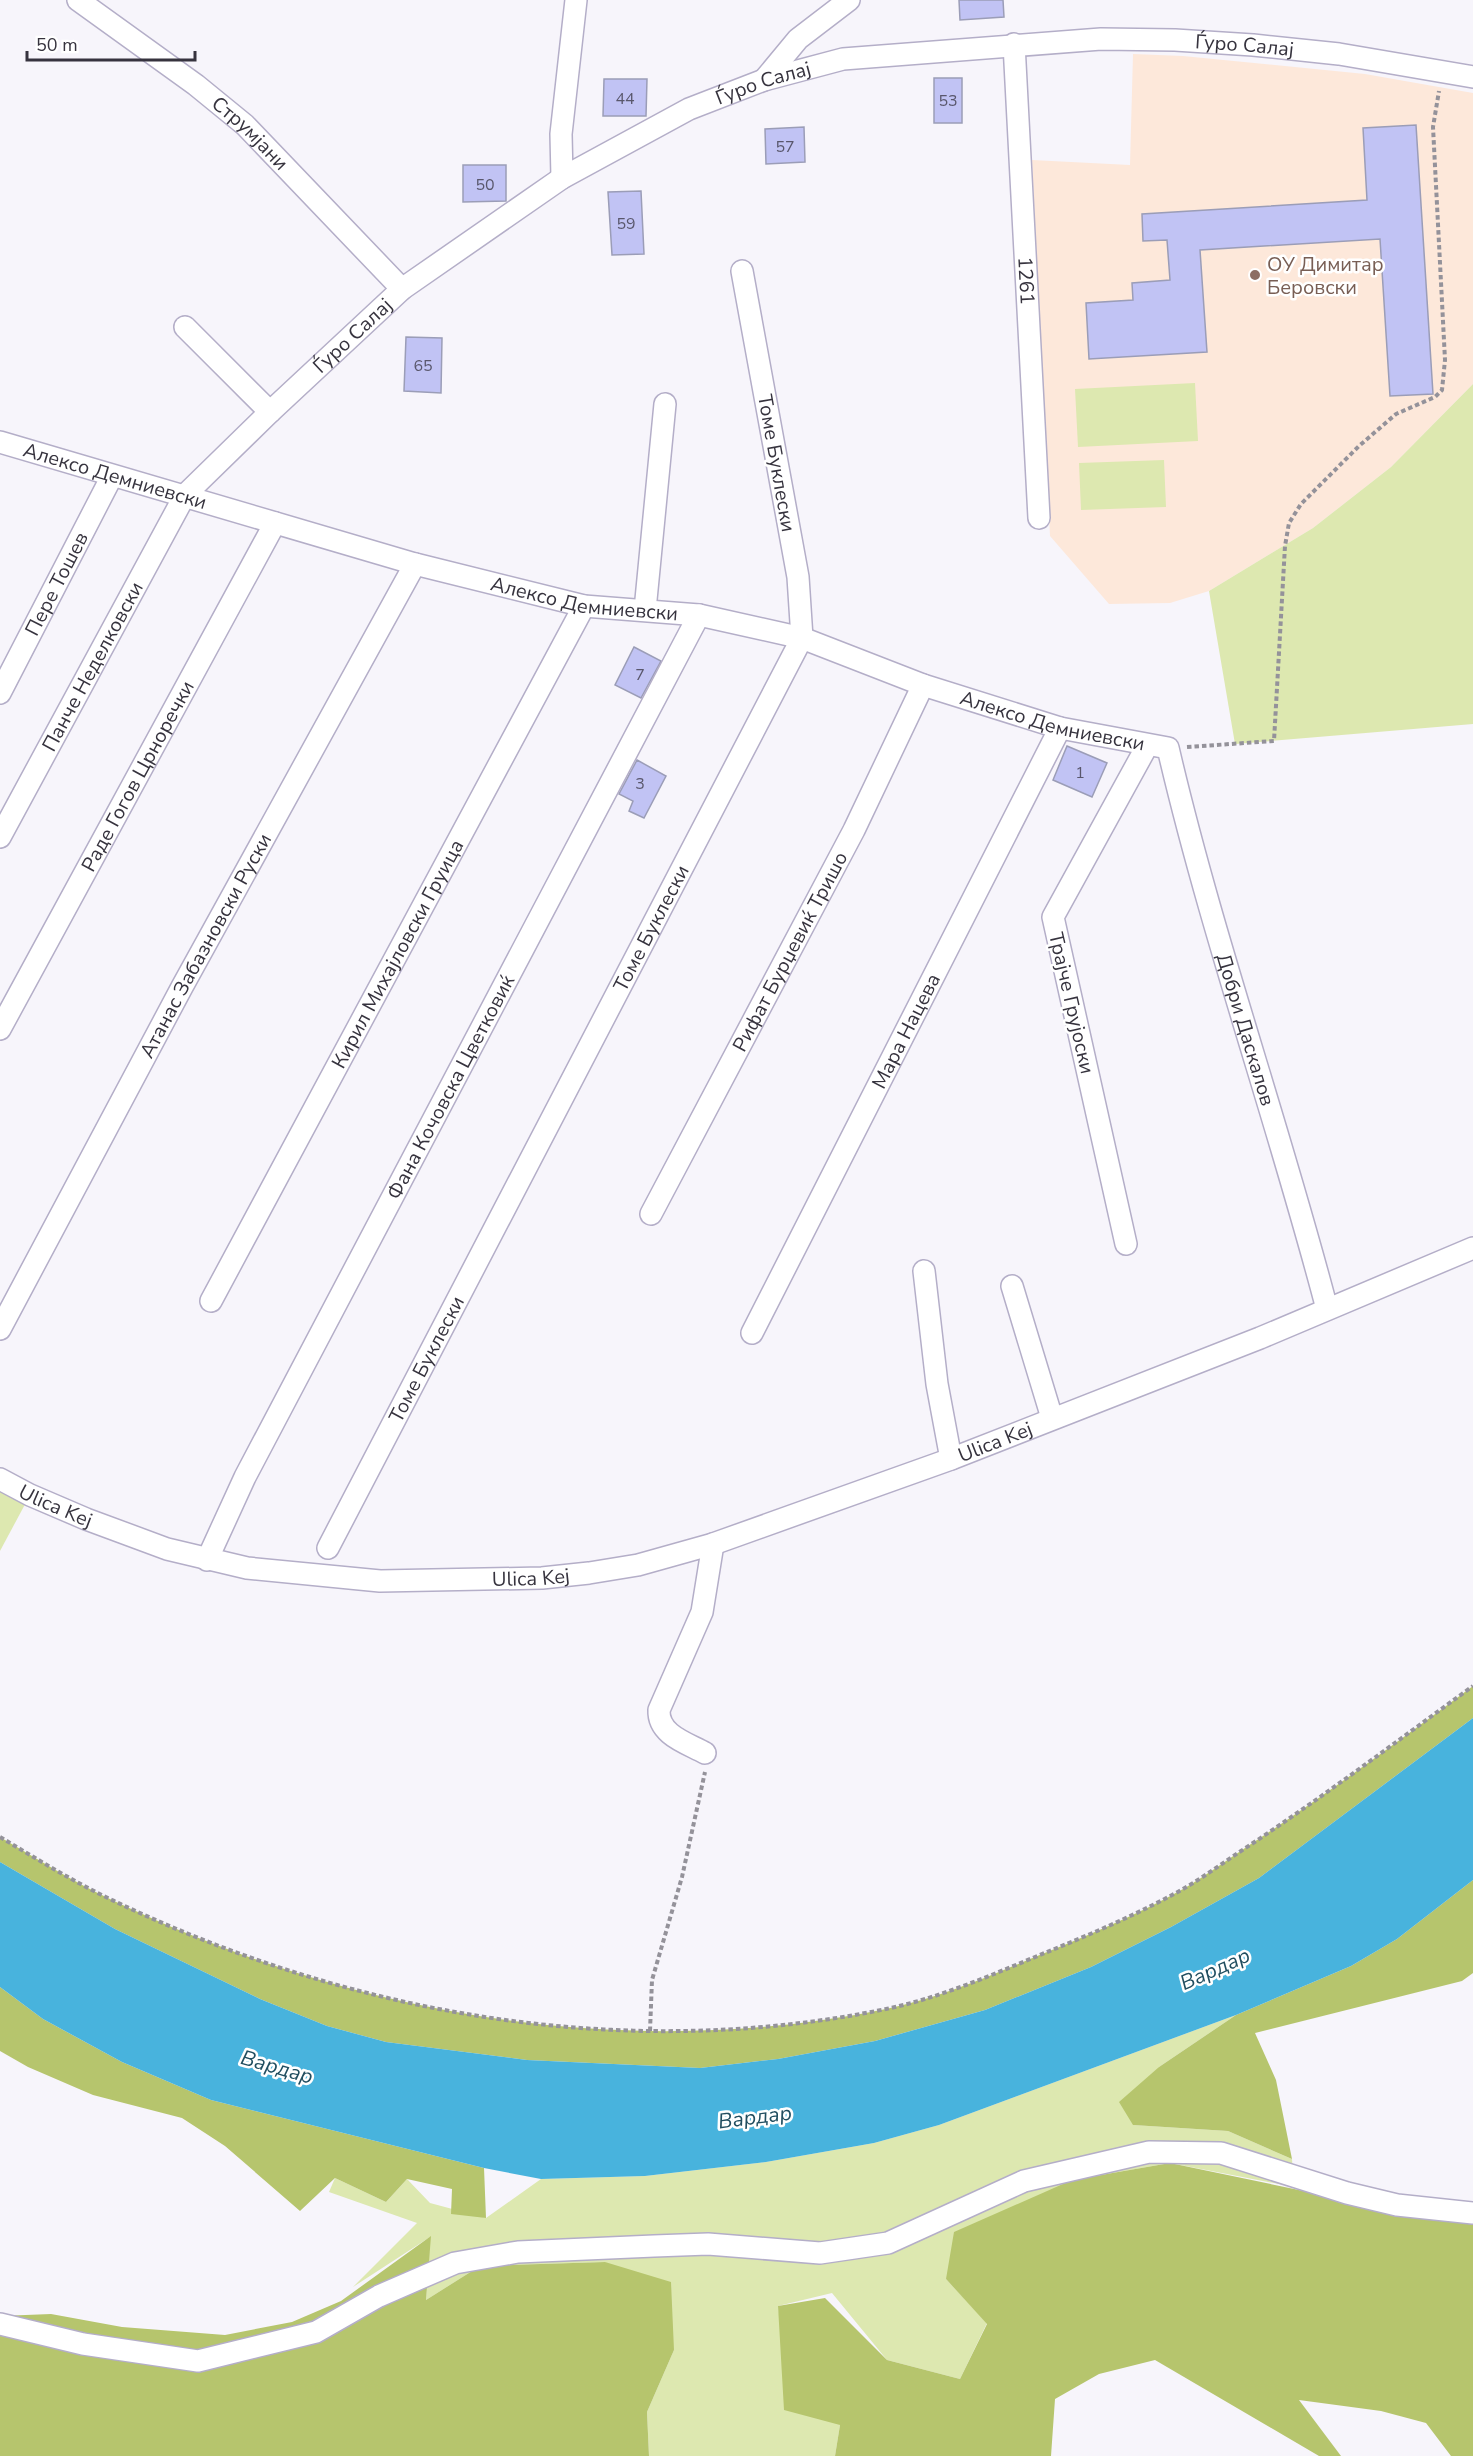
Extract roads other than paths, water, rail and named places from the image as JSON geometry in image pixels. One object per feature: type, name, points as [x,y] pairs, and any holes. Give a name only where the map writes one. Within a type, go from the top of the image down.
[{"type":"street","name":"Струмјани","points":[[78,0],[196,85],[245,125],[402,289]]},
{"type":"street","points":[[562,178],[561,134],[576,0]]},
{"type":"street","points":[[764,80],[798,39],[849,0]]},
{"type":"street","name":"Ѓуро Салај","points":[[185,495],[402,289],[562,178],[689,109],[764,80],[843,59],[1101,39],[1175,40],[1252,45],[1340,54],[1473,77]]},
{"type":"street","name":"1261","points":[[1014,44],[1039,518]]},
{"type":"street","name":"Томе Буклески","points":[[328,1548],[802,638],[798,577],[742,272]]},
{"type":"street","points":[[185,327],[270,412]]},
{"type":"street","points":[[645,610],[664,404]]},
{"type":"street","name":"Алексо Демниевски","points":[[0,442],[415,564],[584,606],[699,615],[802,638],[924,685],[1060,728],[1147,746],[1168,748]]},
{"type":"street","name":"Пере Тошев","points":[[0,693],[112,476]]},
{"type":"street","name":"Панче Неделковски","points":[[0,837],[185,495]]},
{"type":"street","name":"Раде Гогов Црноречки","points":[[0,1029],[275,523]]},
{"type":"street","name":"Атанас Забазновски Руски","points":[[0,1329],[182,987],[415,564]]},
{"type":"street","name":"Кирил Михајловски Груица","points":[[211,1301],[584,606]]},
{"type":"street","name":"Фана Кочовска Цветковиќ","points":[[207,1560],[245,1477],[699,615]]},
{"type":"street","name":"Рифат Бурџевиќ Тришо","points":[[651,1214],[849,840],[924,685]]},
{"type":"street","name":"Мара Нацева","points":[[752,1333],[1060,728]]},
{"type":"street","name":"Трајче Грујоски","points":[[1126,1244],[1053,917],[1147,746]]},
{"type":"street","name":"Добри Даскалов","points":[[1168,748],[1188,835],[1297,1195],[1327,1309]]},
{"type":"street","name":"Ulica Kej","points":[[0,1479],[30,1495],[86,1519],[207,1560],[270,1571],[380,1581],[542,1578],[638,1565],[713,1544],[951,1459],[1133,1388],[1473,1248]]},
{"type":"street","points":[[924,1271],[937,1383],[951,1459]]},
{"type":"street","points":[[1012,1286],[1052,1418]]},
{"type":"street","points":[[706,1761],[673,1735],[661,1724],[658,1717],[661,1701],[702,1612],[713,1544]]},
{"type":"street","points":[[0,2324],[83,2344],[198,2361],[316,2332],[379,2296],[455,2263],[518,2252],[643,2246],[708,2244],[820,2253],[888,2243],[1024,2181],[1149,2152],[1221,2153],[1347,2193],[1387,2203],[1473,2213]]},
{"type":"water","name":"Вардар","points":[[1473,1718],[1473,1880],[1397,1939],[1351,1966],[1236,2015],[939,2125],[874,2143],[766,2162],[645,2176],[541,2179],[484,2168],[211,2100],[122,2062],[43,2019],[0,1987],[0,1862],[115,1929],[260,1999],[327,2026],[386,2042],[527,2060],[700,2068],[778,2059],[875,2041],[985,2010],[1091,1967],[1171,1927],[1259,1878]]},
{"type":"place","name":"ОУ Димитар Беровски","points":[[1255,275]]}]
